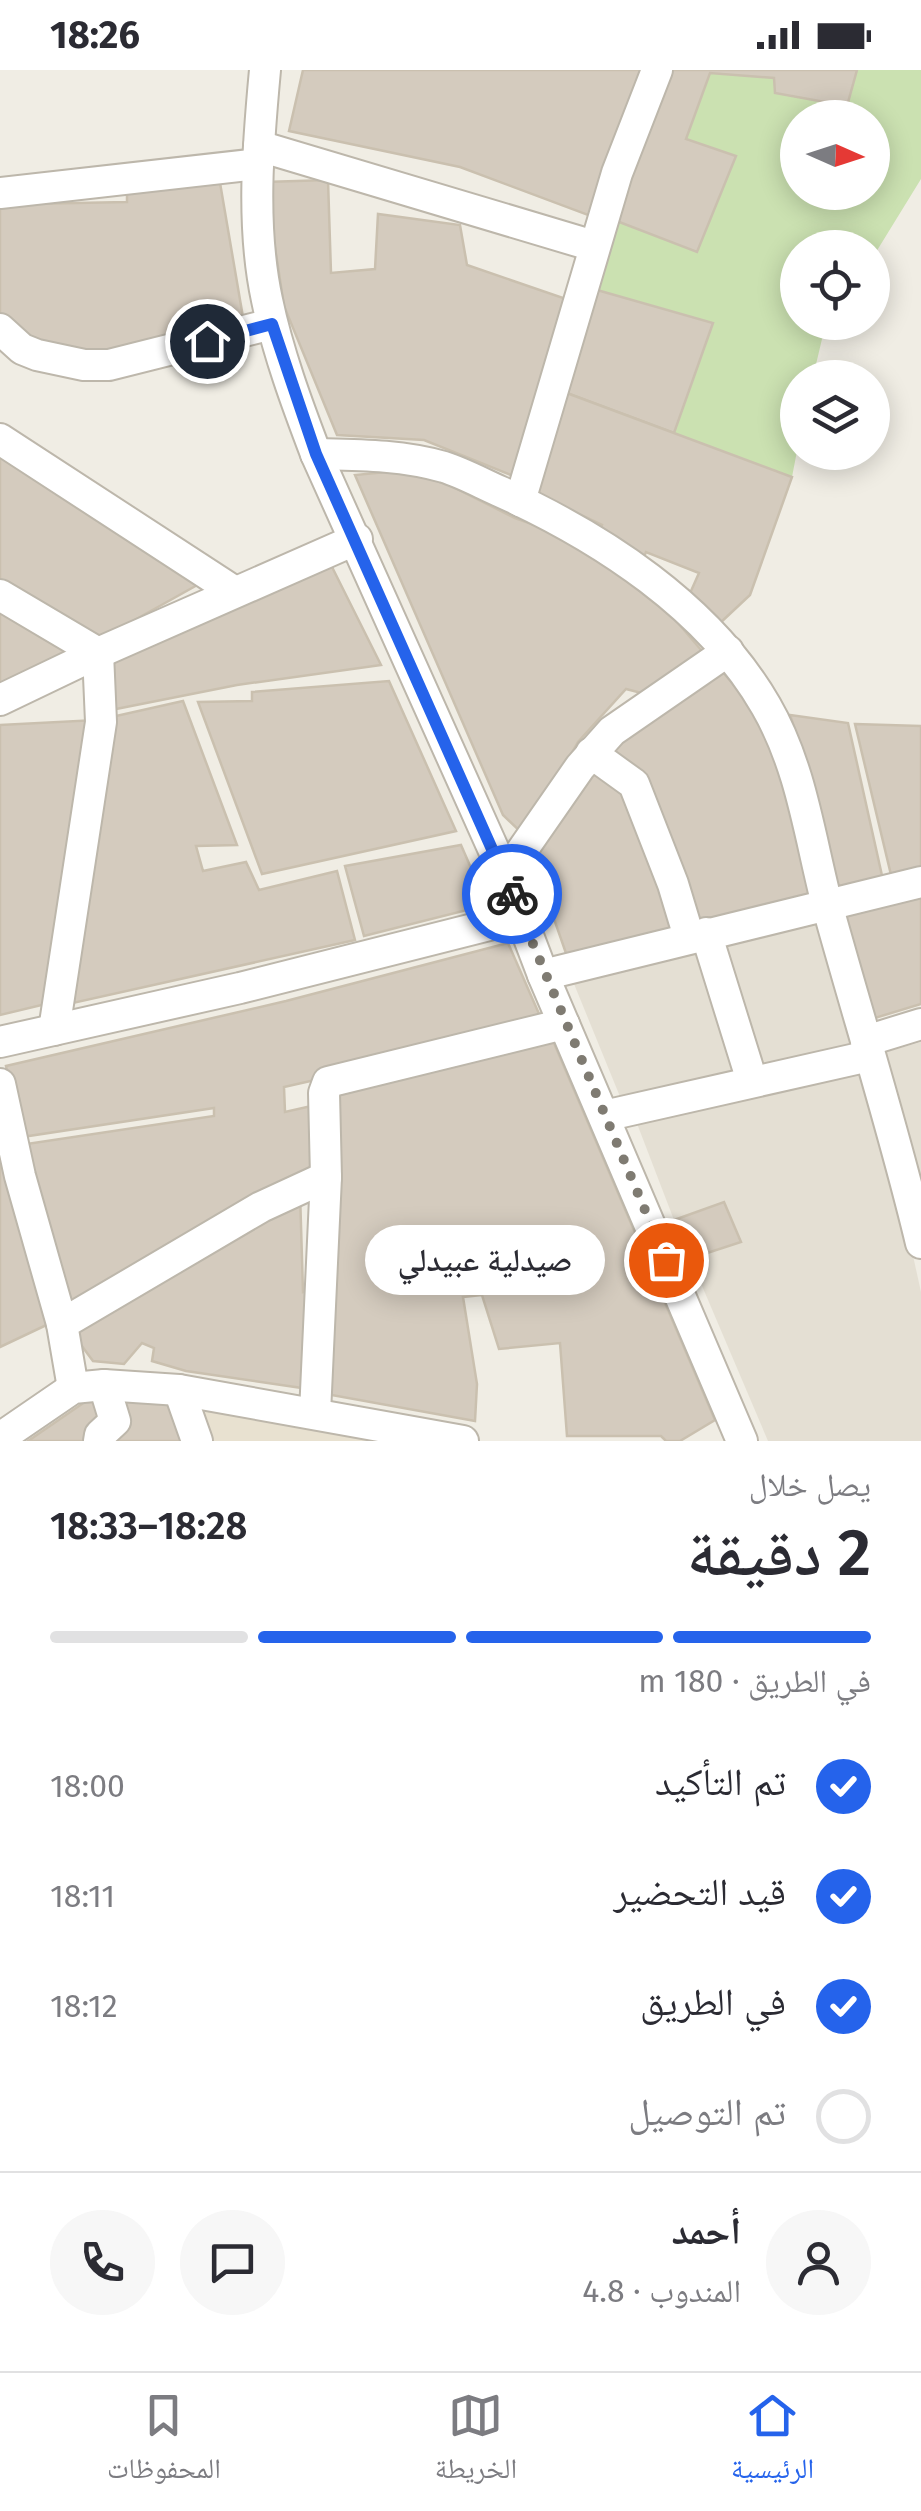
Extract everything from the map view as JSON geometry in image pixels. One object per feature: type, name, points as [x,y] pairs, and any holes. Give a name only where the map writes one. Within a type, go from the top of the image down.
[{"type":"street","points":[[265,70],[258,155],[266,296],[316,454],[504,875],[742,1441]]},
{"type":"street","points":[[520,500],[617,173],[657,70]]},
{"type":"street","points":[[0,193],[258,155],[594,246]]},
{"type":"street","points":[[0,329],[28,352],[84,365],[109,366],[272,324]]},
{"type":"street","points":[[0,439],[235,592]]},
{"type":"street","points":[[316,454],[418,460],[448,468],[520,500],[628,564],[728,651],[766,705],[785,743],[921,1243]]},
{"type":"street","points":[[0,700],[356,539]]},
{"type":"street","points":[[0,595],[98,653]]},
{"type":"street","points":[[504,875],[612,730],[728,651]]},
{"type":"street","points":[[54,1030],[102,722],[98,653]]},
{"type":"street","points":[[591,754],[634,784],[673,884],[698,935],[752,1081]]},
{"type":"street","points":[[543,974],[921,882]]},
{"type":"street","points":[[0,1042],[240,988],[521,917]]},
{"type":"street","points":[[314,1414],[326,1177],[324,1093],[332,1080],[564,1024]]},
{"type":"street","points":[[604,1116],[752,1081],[867,1048],[921,1024]]},
{"type":"street","points":[[0,1084],[20,1176],[62,1324],[74,1388]]},
{"type":"street","points":[[62,1324],[260,1207],[326,1177]]},
{"type":"street","points":[[0,1438],[74,1388],[104,1385],[179,1390],[463,1441]]},
{"type":"street","points":[[98,1441],[115,1422],[104,1385]]},
{"type":"street","points":[[179,1390],[198,1441]]},
{"type":"shaded area","points":[[820,913],[854,1049],[623,1104],[572,979]]},
{"type":"shaded area","points":[[921,1042],[921,1200],[883,1053]]},
{"type":"shaded area","points":[[857,1064],[892,1160],[921,1292],[921,1441],[768,1441],[636,1121]]},
{"type":"shaded area","points":[[193,1409],[372,1441],[207,1441]]},
{"type":"green space","points":[[857,70],[921,70],[921,179],[890,230],[780,230],[780,340],[822,340],[817,360],[780,360],[780,470],[793,470],[792,477],[674,433],[712,323],[597,290],[614,220],[697,251],[736,157],[686,139],[710,73],[774,78],[775,93],[814,100],[780,100],[780,210],[890,210],[890,100],[849,100]]},
{"type":"building","points":[[303,70],[650,70],[596,218],[460,167],[289,131]]},
{"type":"building","points":[[670,70],[857,70],[849,100],[814,100],[775,93],[774,78],[710,73],[686,139],[736,156],[697,252],[614,220]]},
{"type":"building","points":[[219,177],[244,323],[74,359],[33,349],[0,320],[0,208],[127,202],[127,189]]},
{"type":"building","points":[[328,180],[331,273],[375,269],[378,214],[460,225],[467,265],[569,300],[516,477],[424,440],[337,435],[284,306],[265,182]]},
{"type":"building","points":[[597,290],[713,323],[674,433],[564,392]]},
{"type":"building","points":[[564,392],[792,477],[750,595],[719,624],[687,600],[699,573],[646,552],[643,559],[598,537],[602,525],[535,493]]},
{"type":"building","points":[[0,445],[208,579],[97,641],[0,582]]},
{"type":"building","points":[[417,469],[515,518],[557,533],[672,616],[702,651],[645,694],[626,689],[578,742],[525,836],[503,815],[355,475]]},
{"type":"building","points":[[329,561],[381,665],[237,685],[116,709],[104,660]]},
{"type":"building","points":[[0,605],[79,648],[0,683]]},
{"type":"building","points":[[720,669],[768,724],[815,896],[702,926],[603,749]]},
{"type":"building","points":[[389,681],[456,831],[262,874],[198,702],[252,701],[252,692]]},
{"type":"building","points":[[183,701],[237,845],[196,846],[203,871],[246,862],[259,890],[337,871],[355,940],[64,1005],[107,718]]},
{"type":"building","points":[[790,715],[848,723],[883,880],[835,893],[809,772]]},
{"type":"building","points":[[96,720],[50,1003],[0,1015],[0,725]]},
{"type":"building","points":[[855,724],[921,726],[921,873],[892,879]]},
{"type":"building","points":[[585,768],[628,783],[678,928],[568,959],[531,853]]},
{"type":"building","points":[[461,845],[487,905],[364,936],[345,866]]},
{"type":"building","points":[[921,892],[921,1004],[865,1021],[839,909]]},
{"type":"building","points":[[508,943],[543,1023],[443,1051],[284,1087],[285,1112],[320,1104],[323,1162],[70,1311],[20,1145],[214,1116],[214,1108],[22,1137],[6,1066],[286,1001]]},
{"type":"building","points":[[551,1036],[715,1420],[680,1441],[666,1441],[661,1436],[567,1436],[560,1343],[499,1349],[482,1295],[463,1297],[477,1384],[475,1421],[326,1394],[333,1085]]},
{"type":"building","points":[[0,1112],[57,1320],[0,1347]]},
{"type":"building","points":[[300,1192],[303,1292],[310,1290],[302,1388],[186,1371],[152,1361],[154,1348],[142,1343],[124,1364],[93,1361],[70,1330]]},
{"type":"building","points":[[724,1202],[741,1242],[692,1258],[674,1220]]},
{"type":"building","points":[[95,1395],[111,1420],[96,1441],[28,1441]]},
{"type":"building","points":[[114,1396],[172,1404],[188,1441],[101,1441]]},
{"type":"way so far","points":[[512,894],[666,1260]]},
{"type":"place","name":"صيدلية عبيدلي","points":[[666,1260]]},
{"type":"route","points":[[207,341],[272,324],[316,454],[512,894]]}]
